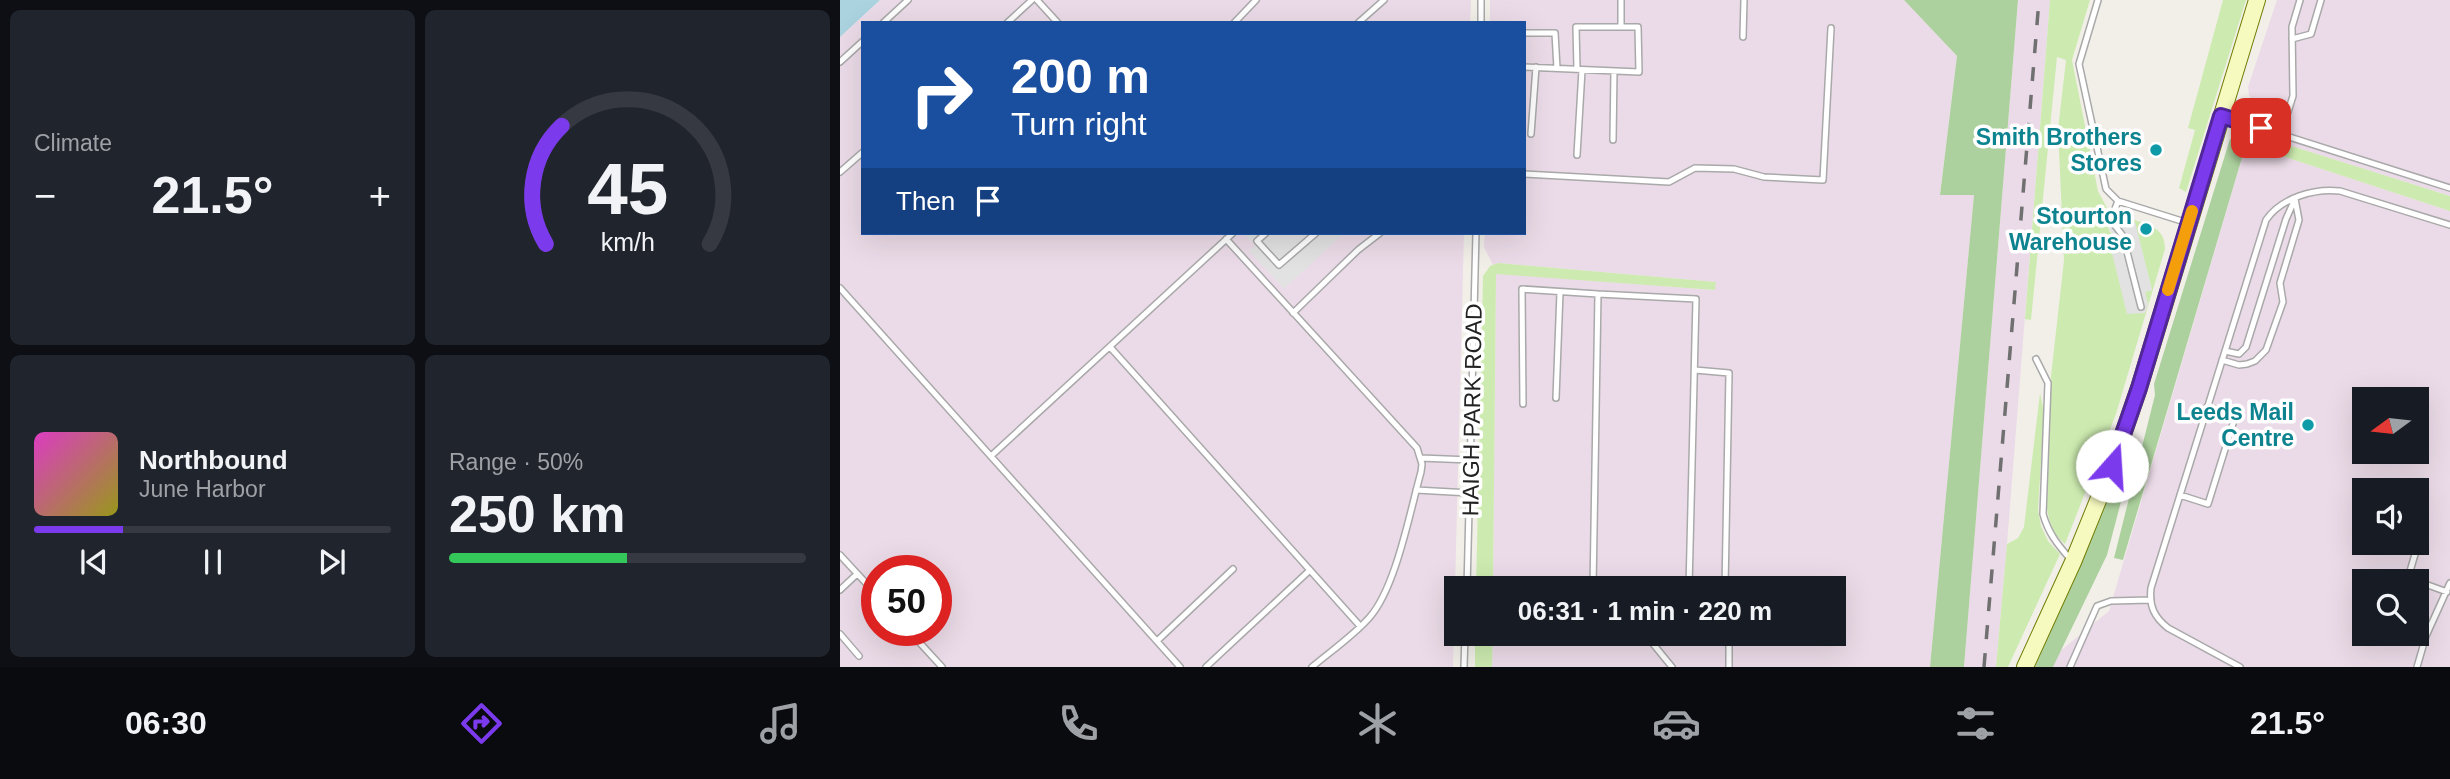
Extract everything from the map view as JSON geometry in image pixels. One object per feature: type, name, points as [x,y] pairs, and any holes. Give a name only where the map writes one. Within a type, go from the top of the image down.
[{"type":"main road","points":[[2025,667],[2073,562],[2112,466],[2257,0]]},
{"type":"lane","points":[[885,21],[908,0]]},
{"type":"lane","points":[[1009,21],[1035,0],[1056,21]]},
{"type":"lane","points":[[1236,21],[1256,0]]},
{"type":"lane","points":[[1360,21],[1384,0]]},
{"type":"lane","points":[[1481,0],[1481,21]]},
{"type":"lane","points":[[1621,0],[1621,27]]},
{"type":"lane","points":[[1743,37],[1744,0]]},
{"type":"lane","points":[[2098,0],[2079,64],[2106,189],[2118,201],[2188,223]]},
{"type":"lane","points":[[2281,134],[2293,96],[2292,27],[2300,0]]},
{"type":"lane","points":[[2292,39],[2311,34],[2321,0]]},
{"type":"lane","points":[[1526,67],[1557,68],[1579,69],[1614,71],[1639,72],[1638,27],[1576,27],[1579,69],[1577,155]]},
{"type":"lane","points":[[1526,174],[1669,182],[1695,168],[1734,169],[1764,177],[1823,180],[1831,29]]},
{"type":"lane","points":[[1526,33],[1555,33],[1557,68]]},
{"type":"lane","points":[[840,62],[861,43]]},
{"type":"lane","points":[[1531,134],[1536,68]]},
{"type":"lane","points":[[1614,71],[1614,140]]},
{"type":"lane","points":[[2221,116],[2450,188]]},
{"type":"lane","points":[[840,172],[861,154]]},
{"type":"lane","points":[[2239,667],[2168,628],[2153,611],[2150,600],[2151,588],[2266,220],[2274,208],[2309,192],[2324,189],[2340,191],[2450,225]]},
{"type":"lane","points":[[2225,351],[2239,354],[2246,347],[2286,219],[2295,199]]},
{"type":"lane","points":[[2222,360],[2247,364],[2255,361],[2266,350],[2283,302],[2280,283],[2299,220],[2295,199]]},
{"type":"lane","points":[[2118,201],[2113,223],[2123,236],[2141,307]]},
{"type":"lane","points":[[991,457],[1231,235]]},
{"type":"lane","points":[[1264,235],[1257,241],[1279,265],[1314,235]]},
{"type":"lane","points":[[1293,313],[1358,250],[1377,235]]},
{"type":"lane","name":"HAIGH PARK ROAD","points":[[1467,576],[1476,235]]},
{"type":"lane","points":[[1226,239],[1417,448],[1421,458],[1422,472],[1382,601],[1360,626],[1312,667]]},
{"type":"lane","points":[[840,288],[1180,667]]},
{"type":"lane","points":[[1523,404],[1522,289],[1696,299],[1689,576]]},
{"type":"lane","points":[[1556,398],[1560,292]]},
{"type":"lane","points":[[1593,576],[1598,294]]},
{"type":"lane","points":[[1110,347],[1360,626]]},
{"type":"lane","points":[[2036,359],[2048,383],[2043,514],[2055,542],[2073,562]]},
{"type":"lane","points":[[1695,370],[1729,373],[1725,576]]},
{"type":"lane","points":[[2180,495],[2208,504],[2236,414],[2207,407]]},
{"type":"lane","points":[[1421,458],[1470,460]]},
{"type":"lane","points":[[1416,490],[1470,493]]},
{"type":"lane","points":[[840,555],[861,578]]},
{"type":"lane","points":[[1157,641],[1233,569]]},
{"type":"lane","points":[[1206,667],[1310,570]]},
{"type":"lane","points":[[840,590],[857,574]]},
{"type":"lane","points":[[2417,667],[2426,636],[2449,587],[2429,583]]},
{"type":"lane","points":[[2070,667],[2097,606],[2111,601],[2150,600]]},
{"type":"lane","points":[[840,634],[859,656]]},
{"type":"lane","points":[[923,646],[942,667]]},
{"type":"lane","points":[[1464,667],[1465,646]]},
{"type":"lane","points":[[1655,646],[1672,667]]},
{"type":"lane","points":[[1729,646],[1729,667]]},
{"type":"shaded area","points":[[880,0],[1471,0],[1470,21],[861,21],[861,235],[1464,235],[1455,576],[1444,576],[1444,646],[1454,646],[1453,667],[840,667],[840,37]]},
{"type":"shaded area","points":[[1490,0],[1904,0],[1957,56],[1940,194],[1974,195],[1930,667],[1492,667],[1493,646],[1846,646],[1846,576],[1493,576],[1496,273],[1714,290],[1715,282],[1498,263],[1493,265],[1484,247],[1485,235],[1526,235],[1526,21],[1490,21]]},
{"type":"shaded area","points":[[2018,0],[2050,0],[2007,544],[1996,667],[1964,667]]},
{"type":"shaded area","points":[[2277,0],[2450,0],[2450,196],[2250,133],[2258,104],[2249,96],[2248,87]]},
{"type":"shaded area","points":[[2246,144],[2450,211],[2450,667],[2053,667],[2059,652],[2109,611]]},
{"type":"shaded area","points":[[2107,211],[2124,217],[2126,224],[2135,222],[2152,290],[2145,292],[2148,305],[2145,313],[2127,314],[2110,245],[2118,242],[2106,224]]},
{"type":"shaded area","points":[[1245,235],[1342,235],[1284,289],[1249,251],[1255,245]]},
{"type":"green space","points":[[1904,0],[2018,0],[1964,667],[1930,667],[1974,195],[1940,195],[1957,56]]},
{"type":"green space","points":[[2050,0],[2090,0],[2072,60],[2098,191],[2107,208],[2105,219],[2118,242],[2110,244],[2148,305],[2145,292],[2152,290],[2134,222],[2126,225],[2124,217],[2144,223],[2141,232],[2148,234],[2151,226],[2157,230],[2163,238],[2165,249],[2116,414],[2065,544],[2052,528],[2047,508],[2051,376],[2064,260],[2058,129],[2066,60],[2057,57],[2031,320],[2025,319]]},
{"type":"green space","points":[[2223,0],[2246,0],[2186,192],[2179,188],[2195,130],[2188,128]]},
{"type":"green space","points":[[2243,133],[2450,196],[2450,211],[2230,139]]},
{"type":"green space","points":[[2230,139],[2246,144],[2123,560],[2114,558],[2155,395],[2154,384]]},
{"type":"green space","points":[[1498,263],[1716,282],[1715,290],[1496,274],[1493,576],[1476,576],[1483,276],[1490,266]]},
{"type":"green space","points":[[2040,393],[2044,412],[2038,510],[2048,541],[2060,554],[2008,667],[1996,667],[2007,544],[2018,538],[2024,527]]},
{"type":"green space","points":[[2120,472],[2128,475],[2107,555],[2053,667],[2035,667]]},
{"type":"green space","points":[[1475,646],[1493,646],[1492,667],[1475,667]]},
{"type":"water","points":[[840,0],[880,0],[840,37]]},
{"type":"railway","points":[[1984,667],[2039,0]]},
{"type":"slow traffic","points":[[2168,290],[2192,211]]},
{"type":"place","name":"Smith Brothers Stores","points":[[2156,150]]},
{"type":"place","name":"Stourton Warehouse","points":[[2146,229]]},
{"type":"place","name":"Leeds Mail Centre","points":[[2308,425]]},
{"type":"route","points":[[2112,466],[2139,388],[2221,116],[2261,128]]}]
